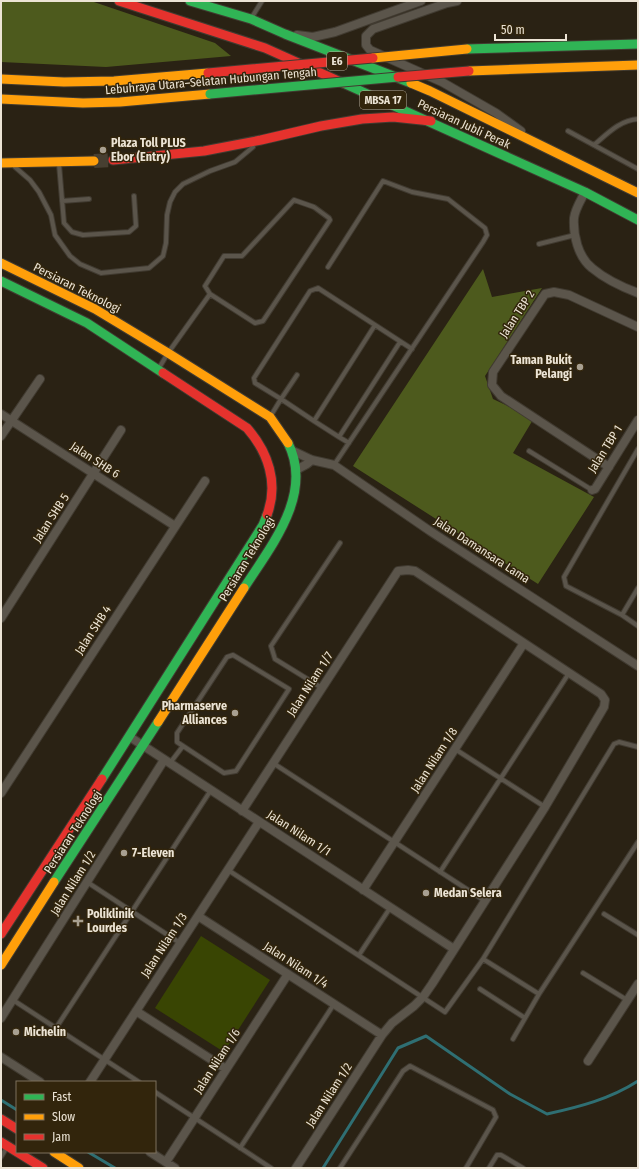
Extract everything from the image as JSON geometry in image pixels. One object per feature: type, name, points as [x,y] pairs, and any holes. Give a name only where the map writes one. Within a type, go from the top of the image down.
[{"type":"main road","name":"Persiaran Jubli Perak","points":[[119,1],[265,48],[431,121],[585,192],[638,220]]},
{"type":"main road","name":"Persiaran Jubli Perak","points":[[190,1],[251,19],[285,34],[430,91],[559,156],[638,192]]},
{"type":"main road","name":"Lebuhraya Utara–Selatan Hubungan Tengah","points":[[1,79],[64,82],[114,81],[467,49],[638,44]]},
{"type":"main road","name":"Lebuhraya Utara–Selatan Hubungan Tengah","points":[[1,99],[83,103],[120,102],[469,71],[638,65]]},
{"type":"main road","points":[[113,160],[204,151],[321,126],[362,120],[393,118],[431,121]]},
{"type":"main road","points":[[6,163],[94,161]]},
{"type":"main road","name":"Persiaran Teknologi","points":[[1,263],[95,309],[270,417],[281,430],[291,450],[296,470],[296,482],[292,502],[282,530],[1,965]]},
{"type":"main road","name":"Persiaran Teknologi","points":[[1,281],[86,323],[247,428],[257,438],[267,459],[273,481],[270,505],[263,525],[130,737],[1,934]]},
{"type":"main road","points":[[1,1118],[16,1128]]},
{"type":"main road","points":[[4,1144],[16,1151]]},
{"type":"main road","points":[[19,1153],[43,1168]]},
{"type":"main road","points":[[56,1153],[79,1168]]},
{"type":"street","points":[[285,34],[313,37],[335,32],[421,1]]},
{"type":"street","points":[[457,1],[447,2],[373,29],[366,36],[366,45],[370,50],[442,82],[496,113],[559,156]]},
{"type":"street","points":[[585,192],[574,216],[575,235],[578,249],[590,268],[608,279],[638,293]]},
{"type":"street","name":"Jalan TBP 2","points":[[609,467],[501,396],[492,385],[493,372],[545,294],[554,292],[569,294],[638,327]]},
{"type":"street","points":[[1,436],[40,379]]},
{"type":"street","name":"Jalan SHB 6","points":[[1,414],[175,526]]},
{"type":"street","name":"Jalan TBP 1","points":[[592,490],[609,467],[638,420]]},
{"type":"street","name":"Jalan SHB 5","points":[[1,618],[121,430]]},
{"type":"street","name":"Jalan Damansara Lama","points":[[291,450],[312,460],[334,465],[436,535],[638,666]]},
{"type":"street","points":[[296,470],[312,460]]},
{"type":"street","name":"Jalan SHB 4","points":[[1,793],[205,481]]},
{"type":"street","name":"Jalan Nilam 1/7","points":[[242,810],[398,571]]},
{"type":"street","name":"Jalan Nilam 1/2","points":[[296,1168],[382,1035],[392,1024],[423,997],[545,808],[604,707],[605,700],[601,694],[415,571],[398,571]]},
{"type":"street","name":"Jalan Nilam 1/8","points":[[363,890],[524,643]]},
{"type":"street","name":"Jalan Nilam 1/1","points":[[130,737],[454,949]]},
{"type":"street","name":"Jalan Nilam 1/2","points":[[1,1018],[167,762]]},
{"type":"street","name":"Jalan Nilam 1/3","points":[[91,1081],[259,822]]},
{"type":"street","name":"Jalan Nilam 1/4","points":[[198,916],[382,1035]]},
{"type":"street","name":"Jalan Nilam 1/6","points":[[166,1162],[288,974]]},
{"type":"street","points":[[588,1061],[638,984]]},
{"type":"street","points":[[136,1011],[226,1069]]},
{"type":"street","points":[[1,1057],[38,1081]]},
{"type":"street","points":[[152,1153],[175,1168]]},
{"type":"lane","points":[[251,19],[262,1]]},
{"type":"lane","points":[[594,145],[614,128],[638,119]]},
{"type":"lane","points":[[568,130],[638,169]]},
{"type":"lane","points":[[6,163],[30,180],[39,192],[50,215],[55,235],[70,256],[80,264],[101,273],[149,268],[164,256],[167,215],[170,202],[175,192],[183,184],[210,171],[234,162],[261,140]]},
{"type":"lane","points":[[59,162],[64,223],[72,232],[83,235],[129,232],[136,226],[134,196]]},
{"type":"lane","points":[[328,267],[383,181],[412,192],[448,199],[485,228],[486,235],[483,242],[334,465]]},
{"type":"lane","points":[[62,201],[89,198]]},
{"type":"lane","points":[[294,200],[314,207],[329,218],[330,220],[263,321],[255,323],[210,294],[205,286],[224,256],[242,256],[294,200]]},
{"type":"lane","points":[[539,244],[575,235]]},
{"type":"lane","points":[[349,443],[255,383],[254,378],[310,291],[318,288],[412,349]]},
{"type":"lane","points":[[158,369],[210,294]]},
{"type":"lane","points":[[314,421],[375,325]]},
{"type":"lane","points":[[339,437],[400,342]]},
{"type":"lane","points":[[270,417],[296,375]]},
{"type":"lane","points":[[638,450],[564,577],[566,586],[622,615],[638,626]]},
{"type":"lane","points":[[529,451],[592,490]]},
{"type":"lane","points":[[322,688],[275,659],[271,646],[340,543]]},
{"type":"lane","points":[[622,615],[638,588]]},
{"type":"lane","points":[[233,656],[289,689],[236,771],[224,773],[183,746],[177,742],[177,733],[227,657],[233,656]]},
{"type":"lane","points":[[440,872],[569,673]]},
{"type":"lane","points":[[228,870],[445,1012],[483,959],[614,744],[619,742],[638,747]]},
{"type":"lane","points":[[167,762],[183,746]]},
{"type":"lane","points":[[455,749],[545,808]]},
{"type":"lane","points":[[273,763],[485,901]]},
{"type":"lane","points":[[56,1028],[211,790]]},
{"type":"lane","points":[[513,1039],[539,994],[638,842]]},
{"type":"lane","points":[[88,882],[180,942]]},
{"type":"lane","points":[[359,955],[390,907]]},
{"type":"lane","points":[[604,914],[638,935]]},
{"type":"lane","points":[[483,959],[539,994]]},
{"type":"lane","points":[[583,973],[628,1000]]},
{"type":"lane","points":[[480,990],[525,1018]]},
{"type":"lane","points":[[13,1000],[137,1081]]},
{"type":"lane","points":[[240,1148],[334,1004]]},
{"type":"lane","points":[[340,1168],[402,1071],[410,1066],[493,1110],[496,1117],[466,1168]]},
{"type":"lane","points":[[156,1093],[271,1168]]},
{"type":"lane","points":[[1,1157],[4,1144]]},
{"type":"lane","points":[[489,1168],[497,1155],[501,1155],[523,1168]]},
{"type":"green space","points":[[1,1],[91,1],[215,43],[231,56],[106,67],[1,62]]},
{"type":"green space","points":[[483,269],[492,297],[542,288],[485,376],[493,399],[534,418],[513,453],[594,497],[538,584],[353,466]]},
{"type":"green space","points":[[201,936],[270,980],[224,1052],[155,1008]]},
{"type":"waterway","points":[[323,1168],[398,1048],[426,1036],[510,1094],[547,1114],[594,1102],[616,1093],[638,1081]]},
{"type":"waterway","points":[[1,1100],[16,1109]]},
{"type":"waterway","points":[[90,1153],[115,1168]]},
{"type":"tunnel","points":[[94,161],[113,160]]},
{"type":"traffic: fast","points":[[190,1],[251,19],[285,34],[411,83]]},
{"type":"traffic: fast","points":[[467,49],[638,44]]},
{"type":"traffic: fast","points":[[210,94],[398,77]]},
{"type":"traffic: fast","points":[[343,83],[585,192],[638,220]]},
{"type":"traffic: fast","points":[[1,281],[87,323],[163,373]]},
{"type":"traffic: fast","points":[[244,588],[277,537],[293,500],[296,481],[295,462],[288,443]]},
{"type":"traffic: fast","points":[[102,779],[263,525],[267,515]]},
{"type":"traffic: fast","points":[[54,882],[158,722]]},
{"type":"traffic: slow","points":[[373,58],[467,49]]},
{"type":"traffic: slow","points":[[469,71],[638,65]]},
{"type":"traffic: slow","points":[[1,79],[64,82],[114,81],[208,73]]},
{"type":"traffic: slow","points":[[411,83],[638,193]]},
{"type":"traffic: slow","points":[[1,99],[83,103],[120,102],[210,94]]},
{"type":"traffic: slow","points":[[1,163],[94,161]]},
{"type":"traffic: slow","points":[[1,263],[95,309],[168,353],[270,417],[288,443]]},
{"type":"traffic: slow","points":[[158,722],[244,588]]},
{"type":"traffic: slow","points":[[1,965],[54,882]]},
{"type":"traffic: slow","points":[[56,1153],[79,1168]]},
{"type":"traffic: jam","points":[[119,1],[265,48],[343,83]]},
{"type":"traffic: jam","points":[[208,73],[373,58]]},
{"type":"traffic: jam","points":[[398,77],[469,71]]},
{"type":"traffic: jam","points":[[113,160],[204,151],[321,126],[362,119],[393,117],[431,121]]},
{"type":"traffic: jam","points":[[163,373],[247,428],[254,437],[261,447],[269,468],[272,491],[267,515]]},
{"type":"traffic: jam","points":[[1,934],[102,779]]},
{"type":"traffic: jam","points":[[1,1119],[16,1128]]},
{"type":"traffic: jam","points":[[1,1142],[16,1151]]},
{"type":"traffic: jam","points":[[19,1153],[43,1168]]},
{"type":"place","name":"Plaza Toll PLUS Ebor (Entry)","points":[[103,150]]},
{"type":"place","name":"Taman Bukit Pelangi","points":[[580,367]]},
{"type":"place","name":"Pharmaserve Alliances","points":[[235,713]]},
{"type":"place","name":"7-Eleven","points":[[124,853]]},
{"type":"place","name":"Medan Selera","points":[[426,893]]},
{"type":"place","name":"Poliklinik Lourdes","points":[[78,921]]},
{"type":"place","name":"Michelin","points":[[16,1032]]}]
